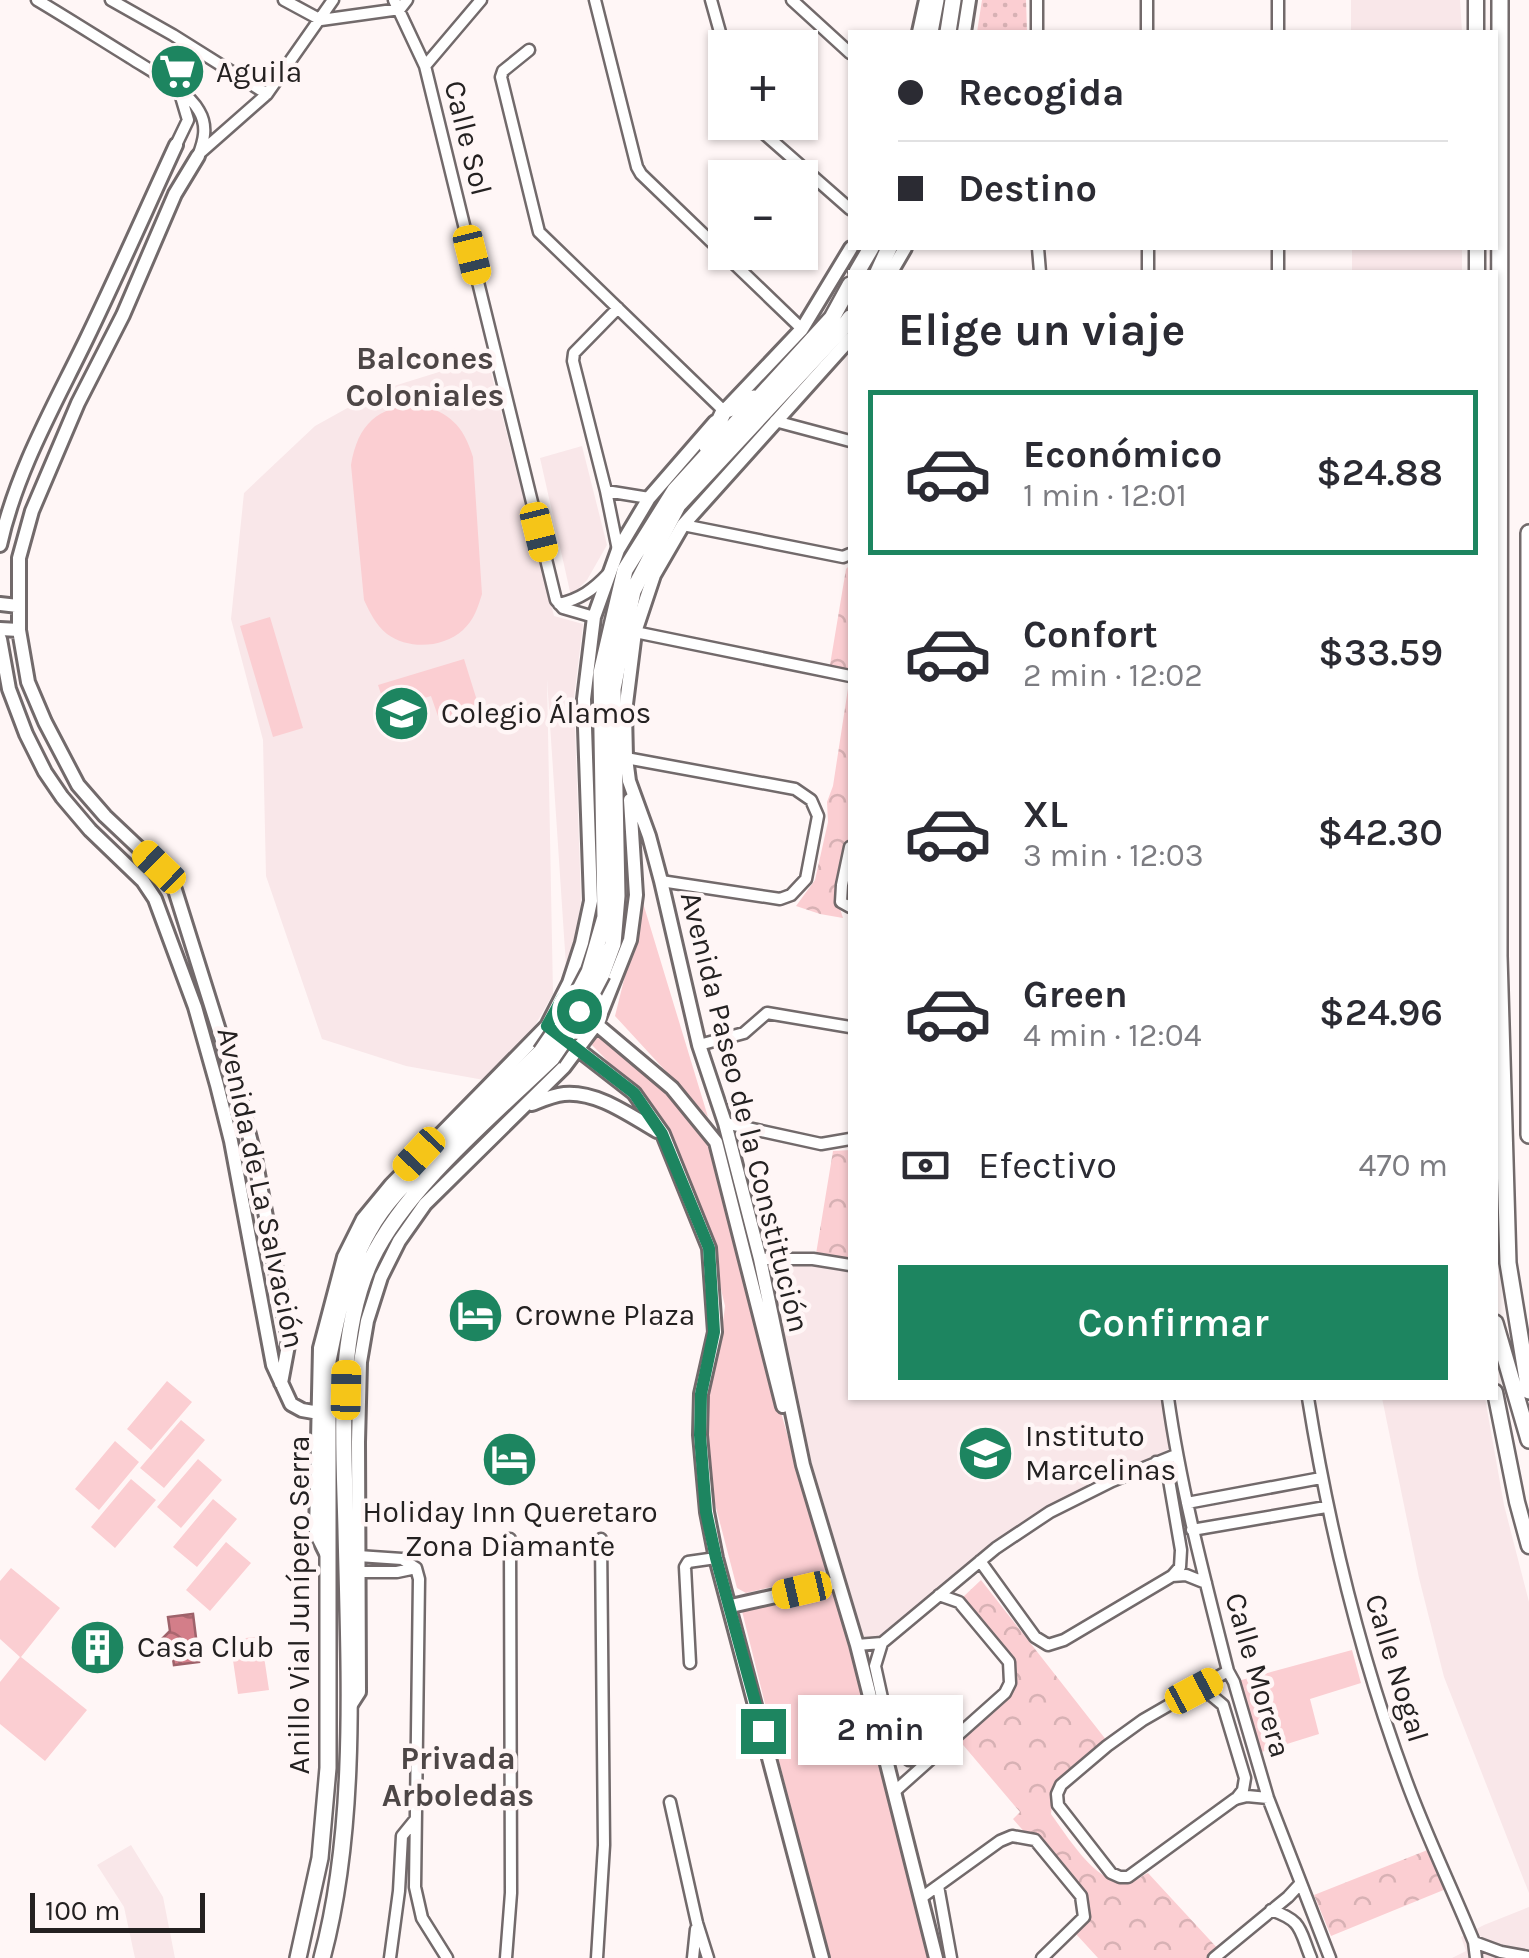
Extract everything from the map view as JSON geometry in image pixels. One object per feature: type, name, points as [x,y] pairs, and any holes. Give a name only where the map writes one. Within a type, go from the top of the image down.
[{"type":"main road","points":[[930,30],[936,0]]},
{"type":"main road","points":[[948,30],[954,0]]},
{"type":"main road","points":[[1473,0],[1476,30]]},
{"type":"main road","points":[[1500,0],[1499,956],[1508,1263],[1529,1391]]},
{"type":"main road","name":"Anillo Vial Junípero Serra","points":[[596,973],[604,916],[601,673],[625,570],[675,490],[832,318],[848,289]]},
{"type":"main road","name":"Anillo Vial Junípero Serra","points":[[322,1958],[338,1891],[346,1782],[346,1357],[360,1294],[384,1238],[426,1181],[546,1055],[567,1014],[614,944],[618,896],[613,689],[633,591],[678,505],[848,321]]},
{"type":"main road","points":[[699,464],[724,411],[764,393]]},
{"type":"main road","points":[[1498,504],[1501,490]]},
{"type":"main road","points":[[1529,533],[1529,1135]]},
{"type":"main road","name":"Anillo Vial Junípero Serra","points":[[298,1958],[320,1858],[328,1768],[328,1362],[337,1316],[352,1267],[392,1196],[459,1128],[546,1055]]},
{"type":"main road","points":[[1498,1332],[1529,1440]]},
{"type":"main road","points":[[1497,1400],[1529,1546]]},
{"type":"street","points":[[37,0],[189,98],[204,122],[204,140],[194,162]]},
{"type":"street","points":[[111,0],[267,94]]},
{"type":"street","points":[[284,0],[320,20],[400,3]]},
{"type":"street","points":[[194,162],[267,94],[333,0]]},
{"type":"street","points":[[425,66],[481,0]]},
{"type":"street","points":[[595,0],[641,174],[802,329]]},
{"type":"street","points":[[711,0],[719,30]]},
{"type":"street","points":[[792,0],[848,51]]},
{"type":"street","points":[[918,30],[926,0]]},
{"type":"street","points":[[964,30],[969,0]]},
{"type":"street","points":[[1037,0],[1038,30]]},
{"type":"street","points":[[1147,0],[1147,30]]},
{"type":"street","points":[[1278,0],[1278,30]]},
{"type":"street","name":"Calle Sol","points":[[400,3],[425,66],[559,604]]},
{"type":"street","points":[[529,50],[500,77],[539,232],[724,411]]},
{"type":"street","points":[[24,536],[2,538],[9,507],[48,415],[188,120],[180,92]]},
{"type":"street","points":[[771,140],[848,207]]},
{"type":"street","points":[[170,159],[194,162]]},
{"type":"street","name":"Avenida de La Salvación","points":[[194,162],[175,194],[123,315],[78,402],[32,511],[19,558],[19,630],[28,682],[63,760],[78,785],[159,867],[175,890],[212,1002],[255,1158],[288,1340],[281,1383]]},
{"type":"street","points":[[157,186],[175,194]]},
{"type":"street","points":[[145,211],[163,220]]},
{"type":"street","points":[[327,1555],[316,1534],[320,1348],[344,1257],[363,1220],[419,1154],[543,1029],[564,994],[582,943],[591,901],[584,698],[594,617],[618,550],[649,498],[802,329],[850,250]]},
{"type":"street","points":[[114,282],[134,291]]},
{"type":"street","points":[[102,304],[123,315]]},
{"type":"street","points":[[618,308],[574,352],[572,360],[618,550]]},
{"type":"street","name":"Avenida Paseo de la Constitución","points":[[848,341],[683,525],[654,576],[635,632],[625,712],[626,758],[629,781],[661,881],[699,1046],[725,1123],[760,1259],[803,1465],[857,1645],[936,1958]]},
{"type":"street","points":[[59,393],[78,402]]},
{"type":"street","points":[[48,415],[72,421]]},
{"type":"street","points":[[776,421],[848,440]]},
{"type":"street","points":[[606,491],[649,498]]},
{"type":"street","points":[[9,507],[32,511]]},
{"type":"street","points":[[683,525],[848,555]]},
{"type":"street","points":[[559,604],[578,600],[610,573]]},
{"type":"street","points":[[0,604],[18,606]]},
{"type":"street","points":[[559,604],[594,617]]},
{"type":"street","points":[[0,629],[19,630]]},
{"type":"street","points":[[635,632],[848,676]]},
{"type":"street","name":"Avenida de La Salvación","points":[[0,640],[9,689],[45,772],[155,899],[195,1007],[230,1141],[273,1365],[291,1404],[319,1413]]},
{"type":"street","points":[[9,689],[28,682]]},
{"type":"street","points":[[626,758],[794,789],[811,800],[818,816],[806,879],[780,899],[661,881]]},
{"type":"street","points":[[45,772],[63,760]]},
{"type":"street","points":[[348,1708],[359,1692],[358,1442],[360,1362],[367,1321],[381,1278],[426,1204],[525,1107],[574,1054],[599,1017],[630,940],[636,895],[629,781]]},
{"type":"street","points":[[62,796],[78,785]]},
{"type":"street","points":[[848,856],[841,902],[848,906]]},
{"type":"street","points":[[143,881],[159,867]]},
{"type":"street","points":[[155,899],[175,890]]},
{"type":"street","points":[[185,980],[203,973]]},
{"type":"street","points":[[564,994],[582,1002],[672,1088],[716,1142],[770,1361],[803,1465]]},
{"type":"street","points":[[195,1007],[212,1002]]},
{"type":"street","points":[[699,1046],[744,1033],[768,1013],[848,1027]]},
{"type":"street","points":[[543,1029],[634,1093],[662,1134],[709,1248],[714,1332],[701,1394],[700,1435],[706,1512],[822,1958]]},
{"type":"street","points":[[525,1107],[560,1094],[580,1094],[614,1106],[662,1134]]},
{"type":"street","points":[[725,1123],[820,1144],[848,1138]]},
{"type":"street","points":[[230,1141],[250,1137]]},
{"type":"street","points":[[234,1160],[255,1158]]},
{"type":"street","points":[[760,1259],[813,1259],[848,1265]]},
{"type":"street","points":[[253,1268],[274,1265]]},
{"type":"street","points":[[259,1300],[280,1295]]},
{"type":"street","name":"Calle Morera","points":[[1168,1400],[1192,1530],[1228,1670],[1268,1798],[1330,1958]]},
{"type":"street","name":"Calle Nogal","points":[[1308,1400],[1326,1506],[1362,1645],[1407,1784],[1474,1942],[1476,1958]]},
{"type":"street","points":[[929,1759],[908,1760],[894,1748],[875,1666],[882,1643],[980,1562],[1050,1512],[1176,1455]]},
{"type":"street","points":[[980,1562],[1035,1637],[1048,1645],[1064,1640],[1172,1576],[1180,1567],[1181,1550],[1169,1480],[1156,1462]]},
{"type":"street","points":[[1187,1504],[1321,1478]]},
{"type":"street","points":[[1192,1530],[1326,1506]]},
{"type":"street","points":[[597,1958],[604,1845],[601,1539]]},
{"type":"street","points":[[506,1958],[510,1893],[510,1540]]},
{"type":"street","points":[[358,1556],[402,1559],[416,1568],[419,1579],[417,1904],[447,1958]]},
{"type":"street","points":[[690,1663],[685,1566],[688,1562],[716,1558]]},
{"type":"street","points":[[358,1572],[416,1568]]},
{"type":"street","points":[[1172,1576],[1186,1575],[1206,1583]]},
{"type":"street","points":[[731,1606],[838,1582]]},
{"type":"street","points":[[894,1792],[1004,1693],[1010,1683],[1008,1662],[960,1602],[939,1595]]},
{"type":"street","points":[[857,1645],[882,1643]]},
{"type":"street","points":[[1228,1670],[1107,1746],[1061,1786],[1058,1806],[1111,1874],[1128,1877],[1235,1800],[1247,1796],[1268,1798]]},
{"type":"street","name":"Calle Morera","points":[[1194,1691],[1211,1695],[1223,1705],[1245,1778],[1243,1790],[1235,1800]]},
{"type":"street","points":[[670,1802],[708,1958]]},
{"type":"street","points":[[390,1958],[402,1836],[416,1819]]},
{"type":"street","points":[[921,1898],[1000,1841],[1012,1836],[1035,1840],[1082,1896],[1084,1918],[1042,1958]]},
{"type":"street","points":[[1214,1958],[1300,1884]]},
{"type":"street","points":[[938,1886],[951,1958]]},
{"type":"street","points":[[1271,1910],[1296,1923],[1311,1958]]},
{"type":"street","points":[[693,1958],[697,1923]]},
{"type":"street","points":[[1474,1942],[1529,1957]]},
{"type":"shaded area","points":[[1351,0],[1460,0],[1462,30],[1351,30]]},
{"type":"shaded area","points":[[1352,250],[1462,250],[1462,270],[1352,270]]},
{"type":"shaded area","name":"Colegio Álamos","points":[[487,357],[554,616],[583,624],[574,698],[581,901],[576,936],[566,966],[547,679],[553,994],[533,1029],[484,1080],[406,1066],[322,1039],[266,876],[263,740],[231,619],[244,493],[315,426],[378,391]]},
{"type":"shaded area","points":[[582,446],[607,545],[587,580],[571,596],[540,458]]},
{"type":"shaded area","name":"Instituto Marcelinas","points":[[815,1260],[848,1266],[848,1400],[1165,1400],[1171,1447],[991,1551],[881,1646],[863,1636],[812,1464],[767,1269]]},
{"type":"shaded area","points":[[1382,1400],[1485,1400],[1504,1505],[1529,1602],[1529,1893],[1444,1677]]},
{"type":"shaded area","points":[[131,1845],[163,1897],[175,1958],[135,1958],[124,1907],[97,1865]]},
{"type":"shaded area","points":[[1529,1907],[1529,1949],[1520,1958],[1452,1958],[1466,1951],[1461,1937]]},
{"type":"green space","points":[[982,0],[1026,0],[1027,30],[977,30]]},
{"type":"green space","points":[[418,404],[454,422],[473,457],[482,594],[473,618],[463,630],[426,645],[405,643],[387,634],[364,600],[351,465],[364,428],[372,420],[391,409]]},
{"type":"green space","points":[[848,567],[848,682],[828,677]]},
{"type":"green space","points":[[270,617],[303,728],[273,737],[240,626]]},
{"type":"green space","points":[[464,659],[479,707],[439,719],[431,696],[386,709],[378,685]]},
{"type":"green space","points":[[848,688],[848,845],[838,902],[843,918],[796,906],[815,880]]},
{"type":"green space","points":[[643,903],[708,1117],[615,1016]]},
{"type":"green space","points":[[597,1028],[671,1094],[709,1147],[826,1569],[818,1576],[746,1593],[737,1588],[714,1500],[707,1437],[709,1389],[725,1306],[712,1251],[644,1098],[588,1041]]},
{"type":"green space","points":[[848,1150],[848,1266],[815,1260],[833,1151]]},
{"type":"green space","points":[[167,1381],[192,1402],[151,1450],[127,1429]]},
{"type":"green space","points":[[181,1420],[205,1440],[164,1488],[140,1468]]},
{"type":"green space","points":[[115,1441],[139,1462],[99,1510],[75,1489]]},
{"type":"green space","points":[[198,1459],[222,1480],[181,1528],[157,1507]]},
{"type":"green space","points":[[131,1479],[156,1500],[115,1548],[91,1527]]},
{"type":"green space","points":[[213,1499],[237,1519],[197,1567],[173,1547]]},
{"type":"green space","points":[[226,1542],[251,1563],[210,1611],[186,1590]]},
{"type":"green space","points":[[11,1568],[60,1608],[21,1657],[87,1710],[45,1761],[0,1724],[0,1682],[20,1657],[0,1639],[0,1581]]},
{"type":"green space","points":[[981,1580],[1107,1741],[1053,1796],[1051,1814],[1086,1861],[1110,1879],[1122,1883],[1148,1873],[1220,1951],[1212,1958],[1098,1958],[1076,1934],[1083,1898],[1013,1819],[1020,1812],[958,1739],[1017,1682],[1016,1663],[963,1597]]},
{"type":"green space","points":[[834,1588],[933,1958],[828,1958],[742,1611]]},
{"type":"green space","points":[[261,1636],[269,1690],[238,1694],[230,1640]]},
{"type":"green space","points":[[1352,1650],[1361,1683],[1310,1699],[1319,1734],[1255,1754],[1234,1682]]},
{"type":"green space","points":[[1430,1849],[1446,1889],[1331,1936],[1314,1895]]},
{"type":"water","points":[[193,1614],[199,1662],[174,1665],[172,1652],[164,1647],[162,1639],[170,1631],[168,1617]]},
{"type":"place","name":"Aguila","points":[[177,72]]},
{"type":"place","name":"Colegio Álamos","points":[[402,713]]},
{"type":"place","name":"Crowne Plaza","points":[[476,1315]]},
{"type":"place","name":"Instituto Marcelinas","points":[[986,1453]]},
{"type":"place","name":"Holiday Inn Queretaro Zona Diamante","points":[[510,1459]]},
{"type":"place","name":"Casa Club","points":[[98,1647]]},
{"type":"district","name":"Balcones Coloniales","points":[[425,376]]},
{"type":"district","name":"Privada Arboledas","points":[[458,1776]]},
{"type":"route","points":[[579,1011],[562,999],[547,1026],[634,1093],[662,1134],[709,1248],[714,1332],[701,1394],[700,1435],[706,1512],[763,1731]]}]
